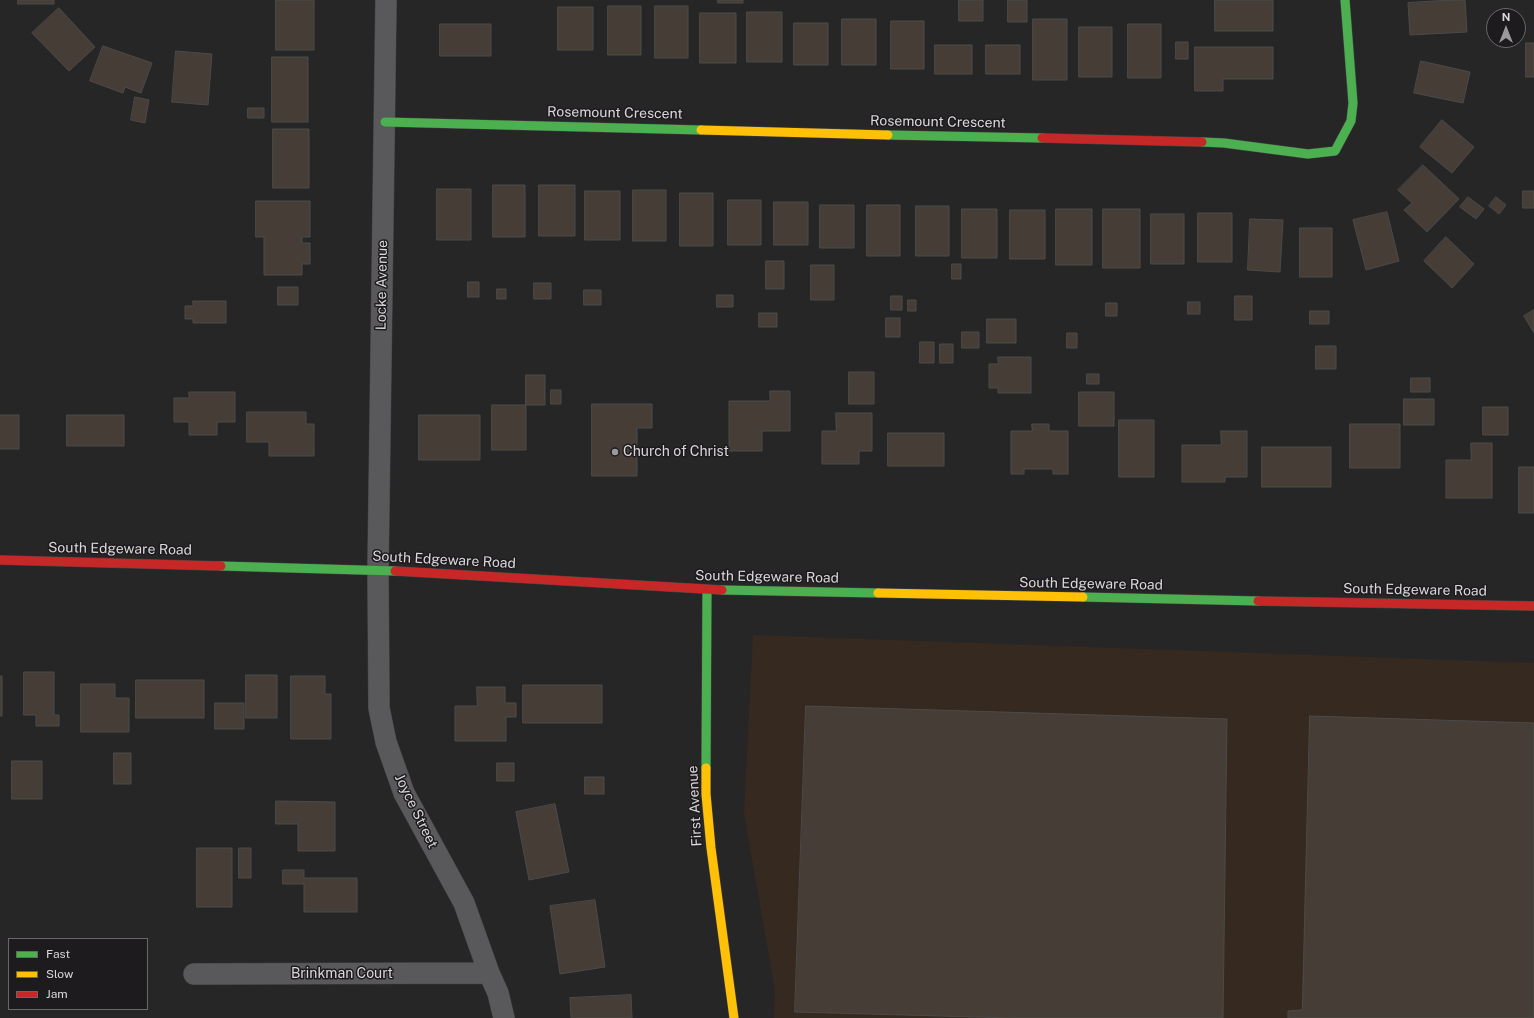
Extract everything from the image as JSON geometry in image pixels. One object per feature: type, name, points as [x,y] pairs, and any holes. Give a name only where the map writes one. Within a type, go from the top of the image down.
[{"type":"main road","name":"Rosemount Crescent","points":[[385,122],[1224,143],[1308,154],[1335,151],[1351,121],[1353,103],[1346,0]]},
{"type":"main road","name":"South Edgeware Road","points":[[0,560],[378,570],[707,590],[1534,606]]},
{"type":"main road","name":"First Avenue","points":[[707,590],[706,794],[711,848],[734,1018]]},
{"type":"street","name":"Locke Avenue","points":[[378,570],[386,0]]},
{"type":"street","name":"Joyce Street","points":[[378,570],[379,708],[386,742],[404,794],[464,903],[489,973],[498,993],[504,1018]]},
{"type":"street","name":"Brinkman Court","points":[[194,974],[489,973]]},
{"type":"shaded area","points":[[753,635],[1534,663],[1534,1018],[774,1018],[775,991],[744,813]]},
{"type":"building","points":[[18,0],[54,0],[54,4],[18,4]]},
{"type":"building","points":[[276,0],[314,0],[314,50],[276,50]]},
{"type":"building","points":[[718,0],[743,0],[743,3],[718,3]]},
{"type":"building","points":[[959,0],[983,0],[983,21],[959,21]]},
{"type":"building","points":[[1008,0],[1027,0],[1027,22],[1008,22]]},
{"type":"building","points":[[1215,0],[1273,0],[1273,31],[1215,31]]},
{"type":"building","points":[[1465,0],[1467,32],[1410,35],[1408,3]]},
{"type":"building","points":[[608,6],[641,6],[641,55],[608,55]]},
{"type":"building","points":[[655,6],[688,6],[688,58],[655,58]]},
{"type":"building","points":[[558,7],[593,7],[593,50],[558,50]]},
{"type":"building","points":[[59,8],[95,47],[69,71],[32,33]]},
{"type":"building","points":[[747,12],[782,12],[782,62],[747,62]]},
{"type":"building","points":[[700,13],[736,13],[736,63],[700,63]]},
{"type":"building","points":[[842,19],[876,19],[876,65],[842,65]]},
{"type":"building","points":[[1033,19],[1067,19],[1067,80],[1033,80]]},
{"type":"building","points":[[891,21],[924,21],[924,69],[891,69]]},
{"type":"building","points":[[794,23],[828,23],[828,65],[794,65]]},
{"type":"building","points":[[440,24],[491,24],[491,56],[440,56]]},
{"type":"building","points":[[1128,24],[1161,24],[1161,78],[1128,78]]},
{"type":"building","points":[[1079,27],[1112,27],[1112,77],[1079,77]]},
{"type":"building","points":[[1176,42],[1188,42],[1188,59],[1176,59]]},
{"type":"building","points":[[1526,43],[1534,43],[1534,77],[1526,77]]},
{"type":"building","points":[[935,45],[972,45],[972,74],[935,74]]},
{"type":"building","points":[[986,45],[1020,45],[1020,74],[986,74]]},
{"type":"building","points":[[103,46],[152,63],[141,93],[125,87],[123,93],[90,81]]},
{"type":"building","points":[[1195,47],[1273,47],[1273,79],[1223,79],[1223,91],[1195,91]]},
{"type":"building","points":[[176,51],[212,54],[208,105],[172,102]]},
{"type":"building","points":[[272,57],[308,57],[308,122],[272,122]]},
{"type":"building","points":[[1421,61],[1470,72],[1463,103],[1414,93]]},
{"type":"building","points":[[135,97],[149,100],[145,123],[131,120]]},
{"type":"building","points":[[248,108],[264,108],[264,118],[248,118]]},
{"type":"building","points":[[1442,120],[1474,147],[1452,173],[1420,147]]},
{"type":"building","points":[[273,129],[309,129],[309,188],[273,188]]},
{"type":"building","points":[[1423,165],[1459,199],[1427,232],[1404,210],[1412,203],[1398,190]]},
{"type":"building","points":[[493,185],[525,185],[525,237],[493,237]]},
{"type":"building","points":[[539,185],[575,185],[575,236],[539,236]]},
{"type":"building","points":[[437,189],[471,189],[471,240],[437,240]]},
{"type":"building","points":[[633,190],[666,190],[666,241],[633,241]]},
{"type":"building","points":[[585,191],[620,191],[620,240],[585,240]]},
{"type":"building","points":[[1523,191],[1534,191],[1534,208],[1523,208]]},
{"type":"building","points":[[680,193],[713,193],[713,246],[680,246]]},
{"type":"building","points":[[1468,197],[1484,209],[1476,219],[1460,207]]},
{"type":"building","points":[[1496,197],[1506,205],[1499,214],[1489,206]]},
{"type":"building","points":[[728,200],[761,200],[761,245],[728,245]]},
{"type":"building","points":[[256,201],[310,201],[310,237],[302,237],[302,243],[310,243],[310,264],[302,264],[302,275],[264,275],[264,237],[256,237]]},
{"type":"building","points":[[774,202],[808,202],[808,245],[774,245]]},
{"type":"building","points":[[820,205],[854,205],[854,248],[820,248]]},
{"type":"building","points":[[867,205],[900,205],[900,256],[867,256]]},
{"type":"building","points":[[916,206],[949,206],[949,256],[916,256]]},
{"type":"building","points":[[962,209],[997,209],[997,258],[962,258]]},
{"type":"building","points":[[1056,209],[1092,209],[1092,265],[1056,265]]},
{"type":"building","points":[[1103,209],[1140,209],[1140,268],[1103,268]]},
{"type":"building","points":[[1010,210],[1045,210],[1045,259],[1010,259]]},
{"type":"building","points":[[1387,212],[1399,261],[1366,270],[1353,220]]},
{"type":"building","points":[[1198,213],[1232,213],[1232,262],[1198,262]]},
{"type":"building","points":[[1151,214],[1184,214],[1184,264],[1151,264]]},
{"type":"building","points":[[1250,219],[1283,220],[1280,272],[1248,270]]},
{"type":"building","points":[[1300,228],[1332,228],[1332,277],[1300,277]]},
{"type":"building","points":[[1446,237],[1474,264],[1452,288],[1424,261]]},
{"type":"building","points":[[766,261],[784,261],[784,289],[766,289]]},
{"type":"building","points":[[952,264],[961,264],[961,279],[952,279]]},
{"type":"building","points":[[811,265],[834,265],[834,300],[811,300]]},
{"type":"building","points":[[468,282],[479,282],[479,297],[468,297]]},
{"type":"building","points":[[534,283],[551,283],[551,299],[534,299]]},
{"type":"building","points":[[278,287],[298,287],[298,305],[278,305]]},
{"type":"building","points":[[497,289],[506,289],[506,299],[497,299]]},
{"type":"building","points":[[584,290],[601,290],[601,305],[584,305]]},
{"type":"building","points":[[717,295],[733,295],[733,307],[717,307]]},
{"type":"building","points":[[891,296],[902,296],[902,310],[891,310]]},
{"type":"building","points":[[1235,296],[1252,296],[1252,320],[1235,320]]},
{"type":"building","points":[[908,300],[916,300],[916,311],[908,311]]},
{"type":"building","points":[[193,301],[226,301],[226,323],[193,323],[193,319],[185,319],[185,306],[193,306]]},
{"type":"building","points":[[1188,302],[1200,302],[1200,314],[1188,314]]},
{"type":"building","points":[[1106,303],[1117,303],[1117,316],[1106,316]]},
{"type":"building","points":[[1534,310],[1534,333],[1524,316]]},
{"type":"building","points":[[1310,311],[1329,311],[1329,324],[1310,324]]},
{"type":"building","points":[[759,313],[777,313],[777,327],[759,327]]},
{"type":"building","points":[[886,318],[900,318],[900,337],[886,337]]},
{"type":"building","points":[[987,319],[1016,319],[1016,343],[987,343]]},
{"type":"building","points":[[962,332],[979,332],[979,348],[962,348]]},
{"type":"building","points":[[1067,333],[1077,333],[1077,348],[1067,348]]},
{"type":"building","points":[[920,342],[934,342],[934,363],[920,363]]},
{"type":"building","points":[[940,344],[953,344],[953,363],[940,363]]},
{"type":"building","points":[[1316,346],[1336,346],[1336,369],[1316,369]]},
{"type":"building","points":[[998,357],[1031,357],[1031,393],[998,393],[998,388],[989,388],[989,364],[998,364]]},
{"type":"building","points":[[849,372],[874,372],[874,404],[849,404]]},
{"type":"building","points":[[1087,374],[1099,374],[1099,384],[1087,384]]},
{"type":"building","points":[[526,375],[545,375],[545,405],[526,405]]},
{"type":"building","points":[[1411,378],[1430,378],[1430,392],[1411,392]]},
{"type":"building","points":[[551,390],[561,390],[561,404],[551,404]]},
{"type":"building","points":[[770,391],[790,391],[790,431],[762,431],[762,451],[729,451],[729,401],[770,401]]},
{"type":"building","points":[[189,392],[235,392],[235,422],[217,422],[217,435],[189,435],[189,422],[174,422],[174,398],[189,398]]},
{"type":"building","points":[[1079,392],[1114,392],[1114,426],[1079,426]]},
{"type":"building","points":[[1404,399],[1434,399],[1434,425],[1404,425]]},
{"type":"building","name":"Church of Christ","points":[[592,404],[652,404],[652,428],[637,428],[637,476],[592,476]]},
{"type":"building","points":[[492,405],[526,405],[526,450],[492,450]]},
{"type":"building","points":[[1483,407],[1508,407],[1508,435],[1483,435]]},
{"type":"building","points":[[247,412],[306,412],[306,424],[314,424],[314,456],[269,456],[269,442],[247,442]]},
{"type":"building","points":[[836,413],[872,413],[872,451],[859,451],[859,464],[822,464],[822,431],[836,431]]},
{"type":"building","points":[[0,415],[19,415],[19,449],[0,449]]},
{"type":"building","points":[[67,415],[124,415],[124,446],[67,446]]},
{"type":"building","points":[[419,415],[480,415],[480,460],[419,460]]},
{"type":"building","points":[[1119,420],[1154,420],[1154,477],[1119,477]]},
{"type":"building","points":[[1032,424],[1049,424],[1049,431],[1068,431],[1068,474],[1053,474],[1053,469],[1024,469],[1024,474],[1011,474],[1011,431],[1032,431]]},
{"type":"building","points":[[1350,424],[1400,424],[1400,468],[1350,468]]},
{"type":"building","points":[[1221,431],[1247,431],[1247,477],[1225,477],[1225,482],[1182,482],[1182,445],[1221,445]]},
{"type":"building","points":[[888,433],[944,433],[944,466],[888,466]]},
{"type":"building","points":[[1471,443],[1492,443],[1492,498],[1446,498],[1446,460],[1471,460]]},
{"type":"building","points":[[1262,447],[1331,447],[1331,487],[1262,487]]},
{"type":"building","points":[[1519,467],[1534,467],[1534,513],[1519,513]]},
{"type":"building","points":[[24,672],[54,672],[54,715],[59,715],[59,726],[36,726],[36,715],[24,715]]},
{"type":"building","points":[[246,675],[277,675],[277,718],[246,718]]},
{"type":"building","points":[[0,676],[2,676],[2,716],[0,716]]},
{"type":"building","points":[[291,676],[325,676],[325,694],[331,694],[331,739],[291,739]]},
{"type":"building","points":[[136,680],[204,680],[204,718],[136,718]]},
{"type":"building","points":[[81,684],[115,684],[115,698],[129,698],[129,732],[81,732]]},
{"type":"building","points":[[523,685],[602,685],[602,723],[523,723]]},
{"type":"building","points":[[477,687],[505,687],[505,703],[516,703],[516,717],[506,717],[506,741],[455,741],[455,706],[477,706]]},
{"type":"building","points":[[215,703],[244,703],[244,729],[215,729]]},
{"type":"building","points":[[806,706],[1227,719],[1223,1018],[1013,1018],[795,1012]]},
{"type":"building","points":[[1310,716],[1534,723],[1534,1018],[1288,1018],[1288,1011],[1302,1010]]},
{"type":"building","points":[[114,753],[131,753],[131,784],[114,784]]},
{"type":"building","points":[[12,761],[42,761],[42,799],[12,799]]},
{"type":"building","points":[[497,763],[514,763],[514,781],[497,781]]},
{"type":"building","points":[[585,777],[604,777],[604,794],[585,794]]},
{"type":"building","points":[[276,801],[335,802],[335,851],[298,851],[298,824],[276,824]]},
{"type":"building","points":[[555,804],[569,872],[529,880],[516,812]]},
{"type":"building","points":[[197,848],[232,848],[232,907],[197,907]]},
{"type":"building","points":[[239,848],[251,848],[251,878],[239,878]]},
{"type":"building","points":[[283,870],[304,870],[304,878],[357,878],[357,912],[304,912],[304,884],[283,884]]},
{"type":"building","points":[[595,900],[605,967],[560,974],[550,906]]},
{"type":"building","points":[[631,995],[632,1018],[571,1018],[570,998]]},
{"type":"traffic: fast","points":[[1202,142],[1224,143],[1308,154],[1335,151],[1351,121],[1353,103],[1345,0]]},
{"type":"traffic: fast","points":[[385,122],[701,130]]},
{"type":"traffic: fast","points":[[888,135],[1042,138]]},
{"type":"traffic: fast","points":[[221,566],[395,571]]},
{"type":"traffic: fast","points":[[706,768],[707,590]]},
{"type":"traffic: fast","points":[[722,590],[878,593]]},
{"type":"traffic: fast","points":[[1083,597],[1258,601]]},
{"type":"traffic: slow","points":[[701,130],[888,135]]},
{"type":"traffic: slow","points":[[878,593],[1083,597]]},
{"type":"traffic: slow","points":[[706,768],[706,794],[711,848],[734,1018]]},
{"type":"traffic: jam","points":[[1042,138],[1202,142]]},
{"type":"traffic: jam","points":[[0,560],[221,566]]},
{"type":"traffic: jam","points":[[395,571],[722,590]]},
{"type":"traffic: jam","points":[[1258,601],[1534,606]]},
{"type":"place","name":"Church of Christ","points":[[615,452]]}]
